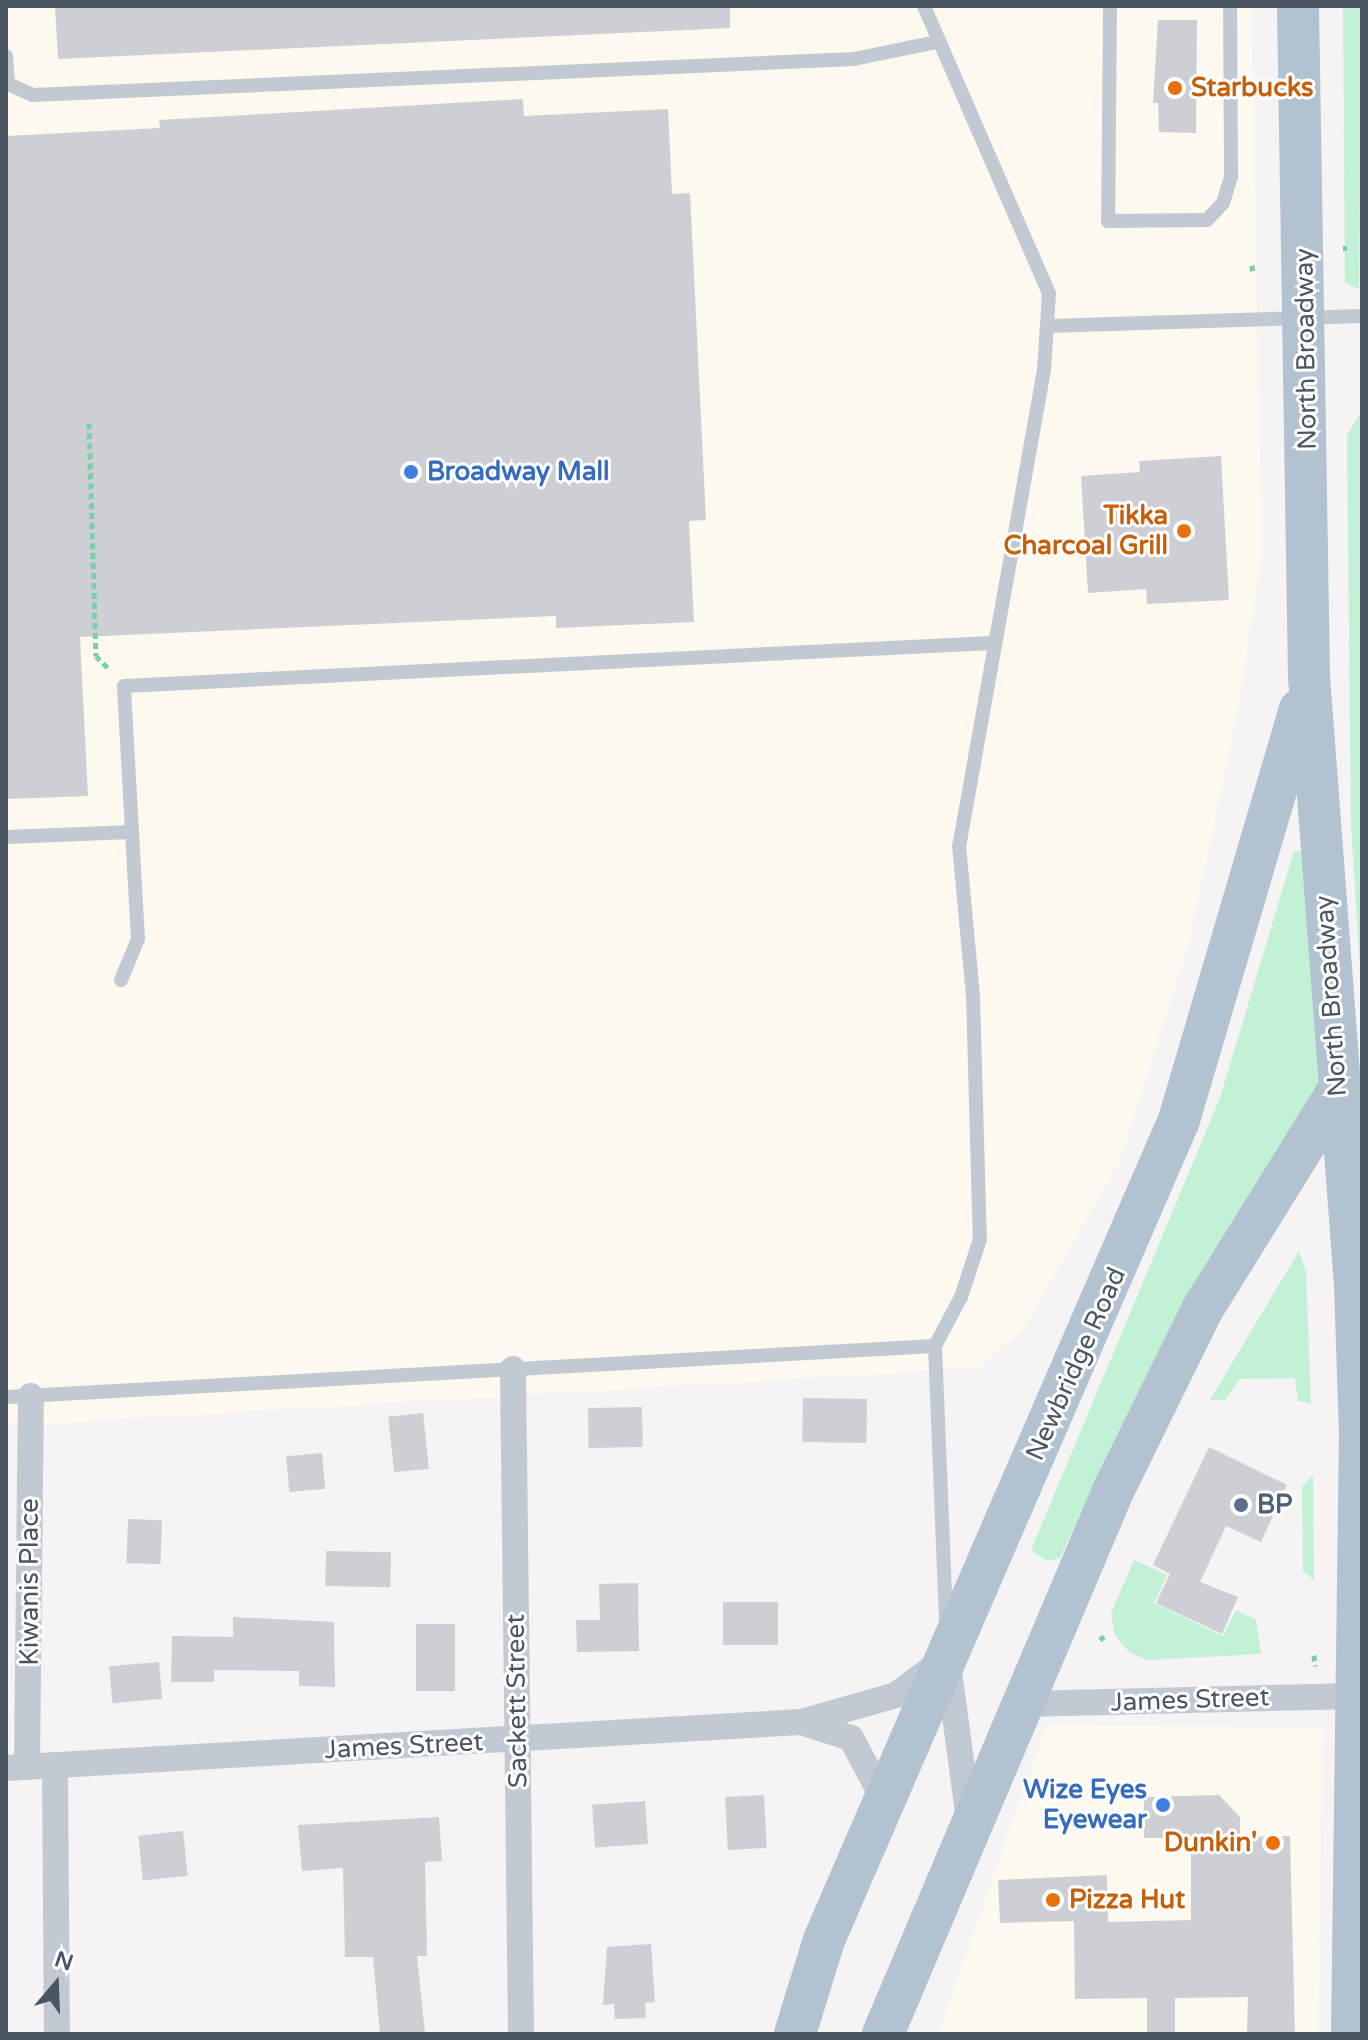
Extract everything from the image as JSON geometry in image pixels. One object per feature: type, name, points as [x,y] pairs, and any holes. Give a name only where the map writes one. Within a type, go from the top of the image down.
[{"type":"main road","name":"North Broadway","points":[[1298,6],[1306,317],[1309,677],[1337,1093],[1355,1284],[1360,1583],[1356,1696],[1359,1969],[1352,2034]]},
{"type":"main road","name":"Newbridge Road","points":[[795,2034],[824,1940],[1179,1120],[1309,677]]},
{"type":"main road","points":[[883,2034],[1113,1491],[1202,1310],[1362,1052]]},
{"type":"street","name":"Sackett Street","points":[[513,1369],[521,2034]]},
{"type":"street","name":"Kiwanis Place","points":[[16,1768],[18,1397]]},
{"type":"street","name":"James Street","points":[[16,1768],[801,1722],[896,1695],[947,1657]]},
{"type":"street","points":[[947,1657],[970,1832]]},
{"type":"street","name":"James Street","points":[[1025,1704],[1356,1696]]},
{"type":"street","name":"James Street","points":[[801,1722],[851,1738],[885,1802]]},
{"type":"street","points":[[55,1765],[57,2034]]},
{"type":"lane","points":[[924,6],[937,42],[1049,293],[1044,370],[992,643],[959,845],[973,995],[980,1239],[961,1297],[935,1346],[947,1657]]},
{"type":"lane","points":[[1110,6],[1108,221],[1207,220],[1223,203],[1231,176],[1230,6]]},
{"type":"lane","points":[[6,56],[8,84],[33,95],[854,59],[937,42]]},
{"type":"lane","points":[[1047,326],[1362,316]]},
{"type":"lane","points":[[121,980],[138,939],[124,686],[992,643]]},
{"type":"lane","points":[[6,837],[132,832]]},
{"type":"lane","points":[[18,1397],[935,1346]]},
{"type":"path","points":[[1252,265],[1253,274]]},
{"type":"path","points":[[89,423],[96,656],[124,686]]},
{"type":"path","points":[[1314,1655],[1315,1666]]},
{"type":"shaded area","name":"Broadway Mall","points":[[6,6],[1251,6],[1262,554],[1237,716],[1188,947],[1120,1161],[1023,1330],[978,1368],[6,1426]]},
{"type":"shaded area","points":[[1047,1724],[1323,1727],[1318,2034],[938,2034]]},
{"type":"green space","points":[[1343,6],[1362,6],[1359,289],[1345,283]]},
{"type":"green space","points":[[1362,411],[1362,1001],[1351,825],[1347,435]]},
{"type":"green space","points":[[1294,851],[1308,851],[1325,1075],[1103,1466],[1060,1558],[1046,1561],[1031,1550],[1220,1098]]},
{"type":"green space","points":[[1299,1251],[1306,1272],[1311,1404],[1298,1401],[1295,1378],[1240,1379],[1225,1400],[1210,1400]]},
{"type":"green space","points":[[1313,1475],[1314,1580],[1303,1571],[1302,1487]]},
{"type":"green space","points":[[1134,1560],[1167,1575],[1154,1603],[1223,1636],[1236,1610],[1256,1620],[1261,1654],[1148,1660],[1129,1652],[1115,1635],[1111,1613]]},
{"type":"building","points":[[55,6],[730,6],[730,28],[58,59]]},
{"type":"building","name":"Starbucks","points":[[1158,20],[1197,20],[1196,133],[1159,132],[1158,103],[1153,103]]},
{"type":"building","name":"Broadway Mall","points":[[523,99],[524,116],[668,109],[672,194],[690,193],[706,520],[689,521],[694,622],[556,628],[556,616],[80,637],[88,796],[6,799],[6,136],[160,128],[159,120]]},
{"type":"building","name":"Tikka Charcoal Grill","points":[[1221,456],[1229,600],[1147,604],[1146,589],[1088,593],[1081,476],[1140,472],[1139,461]]},
{"type":"building","points":[[803,1398],[867,1399],[866,1443],[802,1442]]},
{"type":"building","points":[[642,1407],[643,1447],[589,1448],[588,1408]]},
{"type":"building","points":[[423,1413],[429,1469],[394,1472],[388,1417]]},
{"type":"building","points":[[1209,1447],[1287,1485],[1261,1542],[1226,1526],[1200,1582],[1238,1597],[1222,1634],[1156,1603],[1170,1574],[1153,1565]]},
{"type":"building","points":[[322,1453],[325,1489],[289,1492],[286,1456]]},
{"type":"building","points":[[128,1519],[162,1520],[160,1564],[126,1563]]},
{"type":"building","points":[[326,1551],[391,1552],[390,1587],[325,1586]]},
{"type":"building","points":[[638,1583],[639,1651],[577,1652],[576,1620],[600,1620],[599,1584]]},
{"type":"building","points":[[723,1602],[778,1602],[778,1645],[723,1645]]},
{"type":"building","points":[[233,1617],[334,1622],[335,1687],[299,1686],[299,1671],[214,1670],[214,1682],[171,1682],[172,1636],[233,1637]]},
{"type":"building","points":[[416,1624],[455,1624],[455,1691],[416,1691]]},
{"type":"building","points":[[159,1662],[162,1699],[112,1703],[109,1666]]},
{"type":"building","points":[[764,1795],[767,1848],[728,1850],[725,1797]]},
{"type":"building","points":[[1219,1795],[1240,1817],[1240,1837],[1290,1836],[1295,2034],[1247,2034],[1248,1997],[1175,1998],[1175,2034],[1147,2034],[1147,1998],[1075,1999],[1074,1921],[1000,1923],[998,1880],[1107,1875],[1108,1922],[1191,1920],[1191,1838],[1144,1838],[1144,1797]]},
{"type":"building","points":[[645,1801],[648,1844],[595,1848],[592,1805]]},
{"type":"building","points":[[439,1817],[442,1861],[425,1862],[427,1956],[417,1956],[425,2034],[380,2034],[373,1957],[345,1957],[343,1868],[302,1871],[298,1825]]},
{"type":"building","points":[[183,1831],[188,1876],[143,1880],[138,1836]]},
{"type":"building","points":[[651,1944],[655,2002],[645,2003],[646,2018],[615,2019],[614,2004],[603,2005],[607,1947]]},
{"type":"place","name":"Starbucks","points":[[1175,88]]},
{"type":"place","name":"Broadway Mall","points":[[411,472]]},
{"type":"place","name":"Tikka Charcoal Grill","points":[[1184,531]]},
{"type":"place","name":"BP","points":[[1241,1505]]},
{"type":"place","name":"Wize Eyes Eyewear","points":[[1163,1805]]},
{"type":"place","name":"Dunkin'","points":[[1273,1843]]},
{"type":"place","name":"Pizza Hut","points":[[1053,1900]]}]
